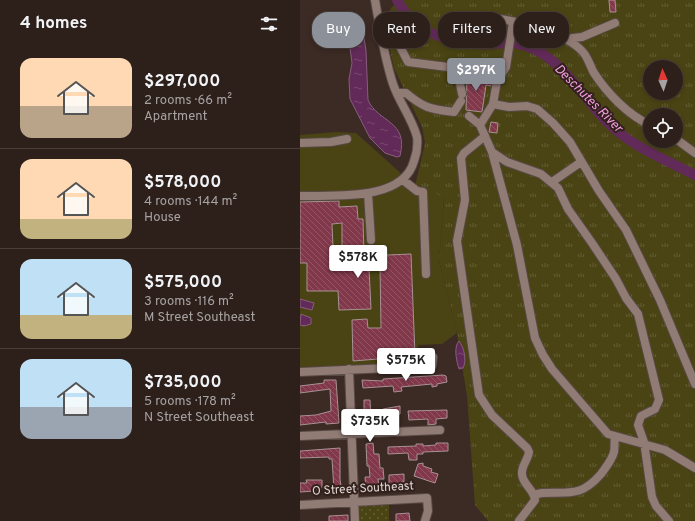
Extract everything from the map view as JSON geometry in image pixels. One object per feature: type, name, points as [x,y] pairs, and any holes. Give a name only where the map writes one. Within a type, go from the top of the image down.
[{"type":"street","points":[[375,0],[377,12]]},
{"type":"street","points":[[480,125],[493,104],[495,88],[499,77],[506,67],[513,25],[506,22]]},
{"type":"street","points":[[569,38],[582,37],[615,24]]},
{"type":"street","points":[[569,43],[582,52],[598,77],[616,99],[634,116],[643,121]]},
{"type":"street","points":[[300,196],[368,193],[393,186],[403,180],[414,164],[417,144],[414,129],[397,93],[390,72],[385,48]]},
{"type":"street","points":[[401,48],[408,62],[491,72],[499,77]]},
{"type":"street","points":[[397,93],[406,93],[429,109],[454,112],[461,98],[457,68]]},
{"type":"street","points":[[493,104],[509,107],[527,106],[537,109],[563,134],[626,230],[660,300],[695,384]]},
{"type":"street","points":[[470,116],[480,125],[492,152],[517,245],[537,346],[552,369],[574,392],[597,423],[608,434],[615,437],[644,442],[674,454],[695,468]]},
{"type":"street","points":[[485,136],[464,153],[460,161],[465,200],[457,241],[470,335],[479,395],[492,415],[529,450],[528,458],[522,474],[535,497]]},
{"type":"street","points":[[300,143],[331,142],[347,139]]},
{"type":"street","points":[[683,143],[695,152]]},
{"type":"street","points":[[492,152],[507,162],[541,174],[552,182],[560,192],[568,209],[613,274],[626,298],[639,316],[641,334],[659,398],[657,407],[642,415],[638,421],[644,442],[652,497],[659,510],[669,521]]},
{"type":"street","points":[[552,182],[581,162]]},
{"type":"street","points":[[403,180],[417,191],[423,192],[426,274]]},
{"type":"street","points":[[368,193],[371,240]]},
{"type":"street","points":[[300,372],[432,366],[433,357]]},
{"type":"street","points":[[349,369],[355,521]]},
{"type":"street","points":[[300,436],[440,430]]},
{"type":"street","points":[[519,521],[532,505],[535,497],[540,493],[577,492],[588,487],[598,478],[610,461],[614,451],[615,437]]},
{"type":"street","name":"O Street Southeast","points":[[300,505],[427,498],[428,511],[425,521]]},
{"type":"green space","points":[[399,0],[695,0],[695,521],[488,521],[475,505],[467,396],[457,333],[439,260],[444,198],[415,186],[425,143],[422,127],[394,68],[390,48],[430,48],[430,12],[389,12]]},
{"type":"green space","points":[[336,132],[356,133],[415,186],[444,197],[439,260],[457,333],[442,344],[418,345],[419,363],[300,367],[300,135]]},
{"type":"green space","points":[[389,505],[389,521],[360,521],[359,506]]},
{"type":"water","points":[[365,44],[368,100],[373,108],[391,123],[400,135],[402,144],[400,156],[397,157],[385,153],[370,138],[350,99],[349,79],[352,63],[350,48],[365,48]]},
{"type":"water","points":[[300,299],[314,303],[312,310],[300,307]]},
{"type":"water","points":[[301,314],[311,318],[311,324],[304,326],[300,325]]},
{"type":"water","points":[[459,341],[465,358],[463,368],[459,369],[456,347]]},
{"type":"building","points":[[609,0],[615,0],[616,12],[610,12]]},
{"type":"building","points":[[476,74],[492,79],[491,86],[486,85],[482,112],[466,110],[467,77]]},
{"type":"building","points":[[491,122],[498,123],[497,133],[489,132]]},
{"type":"building","points":[[339,201],[339,207],[357,206],[358,219],[363,219],[364,256],[411,254],[415,356],[353,361],[352,320],[367,319],[368,328],[381,328],[380,266],[369,268],[371,309],[339,310],[338,291],[307,291],[307,263],[300,263],[300,202]],"holes":[[[342,223],[342,246],[333,247],[332,224]]]},
{"type":"building","points":[[446,376],[447,382],[437,384],[437,386],[432,387],[432,384],[401,387],[402,391],[394,392],[393,386],[363,388],[362,380],[383,381],[383,379]]},
{"type":"building","points":[[324,380],[336,380],[339,423],[326,424],[326,422],[300,425],[300,416],[316,415],[331,411],[330,389],[300,393],[300,386],[324,383]]},
{"type":"building","points":[[364,400],[370,400],[371,421],[364,421]]},
{"type":"building","points":[[400,406],[400,414],[395,414],[396,421],[383,422],[383,409]]},
{"type":"building","points":[[447,410],[447,418],[436,419],[436,424],[428,425],[428,419],[409,420],[408,411]]},
{"type":"building","points":[[373,443],[374,454],[379,454],[380,468],[383,468],[384,479],[378,479],[379,488],[366,489],[365,477],[370,477],[369,466],[367,466],[366,444]]},
{"type":"building","points":[[436,443],[448,443],[448,451],[423,452],[423,454],[417,454],[417,460],[409,460],[408,453],[388,454],[388,447],[416,446],[416,444],[423,444],[423,446],[436,445]]},
{"type":"building","points":[[340,448],[340,480],[342,490],[334,490],[332,459],[329,459],[329,457],[300,458],[300,451]]},
{"type":"building","points":[[423,463],[423,466],[432,469],[431,472],[438,474],[435,483],[414,476],[418,464]]},
{"type":"building","points":[[404,474],[404,482],[401,482],[401,486],[389,486],[389,475]]},
{"type":"building","points":[[306,480],[322,480],[322,488],[315,489],[315,491],[300,492],[300,483],[307,483]]},
{"type":"building","points":[[409,513],[410,521],[396,521],[396,514]]},
{"type":"building","points":[[348,515],[348,521],[329,521],[329,516]]},
{"type":"waterway","name":"Deschutes River","points":[[397,0],[411,19],[420,26],[440,37],[463,43],[518,44],[534,49],[546,56],[566,73],[600,115],[628,140],[695,175]]}]
